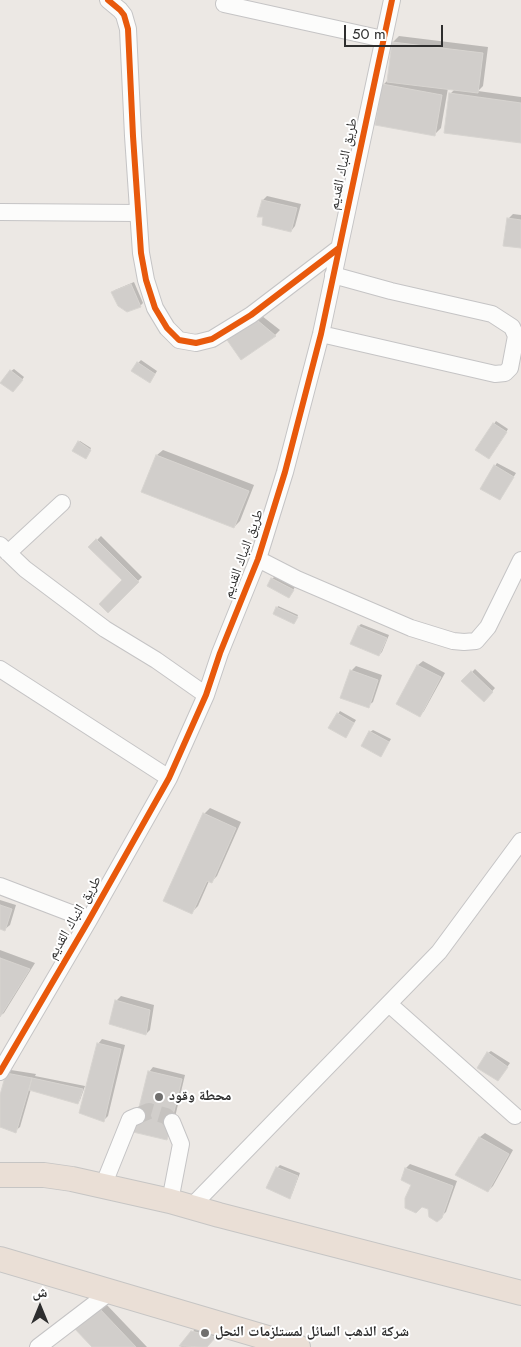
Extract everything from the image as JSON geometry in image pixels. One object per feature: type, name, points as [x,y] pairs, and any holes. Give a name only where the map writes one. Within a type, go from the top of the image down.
[{"type":"highway","points":[[0,1175],[44,1175],[103,1186],[181,1204],[521,1293]]},
{"type":"highway","points":[[0,1259],[284,1345]]},
{"type":"street","points":[[108,0],[120,10],[128,29],[141,252],[146,280],[156,308],[167,328],[179,340],[196,343],[212,340],[244,320],[339,248]]},
{"type":"street","name":"طريق النباك القديم","points":[[0,1072],[169,778],[206,695],[220,653],[258,559],[286,472],[321,334],[392,0]]},
{"type":"street","points":[[224,4],[383,39]]},
{"type":"street","points":[[0,212],[138,213]]},
{"type":"street","points":[[321,334],[495,374],[505,373],[510,368],[516,336],[512,327],[492,314],[391,291],[333,275]]},
{"type":"street","points":[[62,503],[4,549],[25,569],[105,629],[156,660],[206,695]]},
{"type":"street","points":[[258,559],[297,579],[411,628],[453,641],[464,642],[476,641],[488,627],[521,560]]},
{"type":"street","points":[[0,669],[169,778]]},
{"type":"street","points":[[181,1204],[389,1004],[439,952],[521,842]]},
{"type":"street","points":[[0,886],[89,920]]},
{"type":"street","points":[[389,1004],[515,1116]]},
{"type":"street","points":[[103,1186],[130,1119],[137,1116]]},
{"type":"street","points":[[172,1122],[181,1144],[181,1204]]},
{"type":"street","points":[[38,1347],[110,1292]]},
{"type":"building","points":[[392,42],[483,53],[478,93],[387,82]]},
{"type":"building","points":[[382,84],[442,95],[435,136],[375,125]]},
{"type":"building","points":[[449,93],[521,103],[521,143],[444,133]]},
{"type":"building","points":[[262,200],[297,208],[291,232],[262,225],[263,217],[257,217]]},
{"type":"building","points":[[507,218],[521,220],[521,248],[503,246]]},
{"type":"building","points":[[131,284],[141,307],[127,312],[118,306],[111,292]]},
{"type":"building","points":[[257,320],[276,336],[241,360],[227,340]]},
{"type":"building","points":[[137,362],[155,374],[150,383],[131,371]]},
{"type":"building","points":[[10,370],[23,380],[13,392],[0,383]]},
{"type":"building","points":[[493,423],[507,432],[489,459],[475,450]]},
{"type":"building","points":[[78,441],[91,450],[86,459],[72,451]]},
{"type":"building","points":[[156,455],[249,491],[234,528],[141,492]]},
{"type":"building","points":[[494,465],[514,477],[500,500],[480,489]]},
{"type":"building","points":[[96,539],[139,582],[108,613],[99,604],[122,580],[88,547]]},
{"type":"building","points":[[271,578],[294,590],[289,598],[267,586]]},
{"type":"building","points":[[276,607],[298,617],[294,624],[273,614]]},
{"type":"building","points":[[358,626],[387,638],[379,656],[350,644]]},
{"type":"building","points":[[417,665],[441,677],[420,717],[396,704]]},
{"type":"building","points":[[350,670],[378,680],[369,708],[340,698]]},
{"type":"building","points":[[471,671],[493,692],[484,702],[461,681]]},
{"type":"building","points":[[337,713],[354,723],[346,738],[328,728]]},
{"type":"building","points":[[369,731],[389,742],[381,757],[361,746]]},
{"type":"building","points":[[203,813],[236,828],[212,883],[207,881],[192,914],[163,901]]},
{"type":"building","points":[[0,905],[12,909],[5,931],[0,929]]},
{"type":"building","points":[[0,958],[30,969],[0,1017]]},
{"type":"building","points":[[115,1000],[150,1010],[146,1035],[109,1024]]},
{"type":"building","points":[[97,1043],[121,1049],[104,1122],[79,1113]]},
{"type":"building","points":[[487,1052],[508,1067],[498,1081],[477,1068]]},
{"type":"building","name":"محطة وقود","points":[[148,1071],[182,1079],[167,1140],[133,1132]]},
{"type":"building","points":[[6,1073],[32,1078],[16,1133],[0,1127],[0,1095]]},
{"type":"building","points":[[32,1078],[83,1089],[78,1104],[29,1090]]},
{"type":"building","points":[[479,1137],[509,1154],[488,1192],[455,1175]]},
{"type":"building","points":[[276,1167],[298,1176],[290,1199],[266,1188]]},
{"type":"building","points":[[405,1168],[453,1186],[442,1218],[437,1222],[429,1217],[428,1209],[422,1207],[416,1213],[405,1208],[405,1198],[411,1185],[401,1180]]},
{"type":"building","points":[[99,1308],[136,1347],[92,1347],[73,1327]]},
{"type":"building","points":[[191,1331],[216,1337],[207,1347],[179,1346]]},
{"type":"tunnel","points":[[137,1116],[149,1111],[166,1116],[172,1122]]},
{"type":"cycle path","points":[[108,0],[124,15],[128,29],[141,253],[146,280],[155,308],[167,328],[179,340],[196,343],[212,339],[251,315],[339,248]]},
{"type":"cycle path","points":[[0,1072],[169,778],[206,695],[220,653],[258,559],[285,472],[321,334],[392,0]]},
{"type":"place","name":"محطة وقود","points":[[159,1097]]},
{"type":"place","name":"شركة الذهب السائل لمستلزمات النحل","points":[[205,1333]]}]
